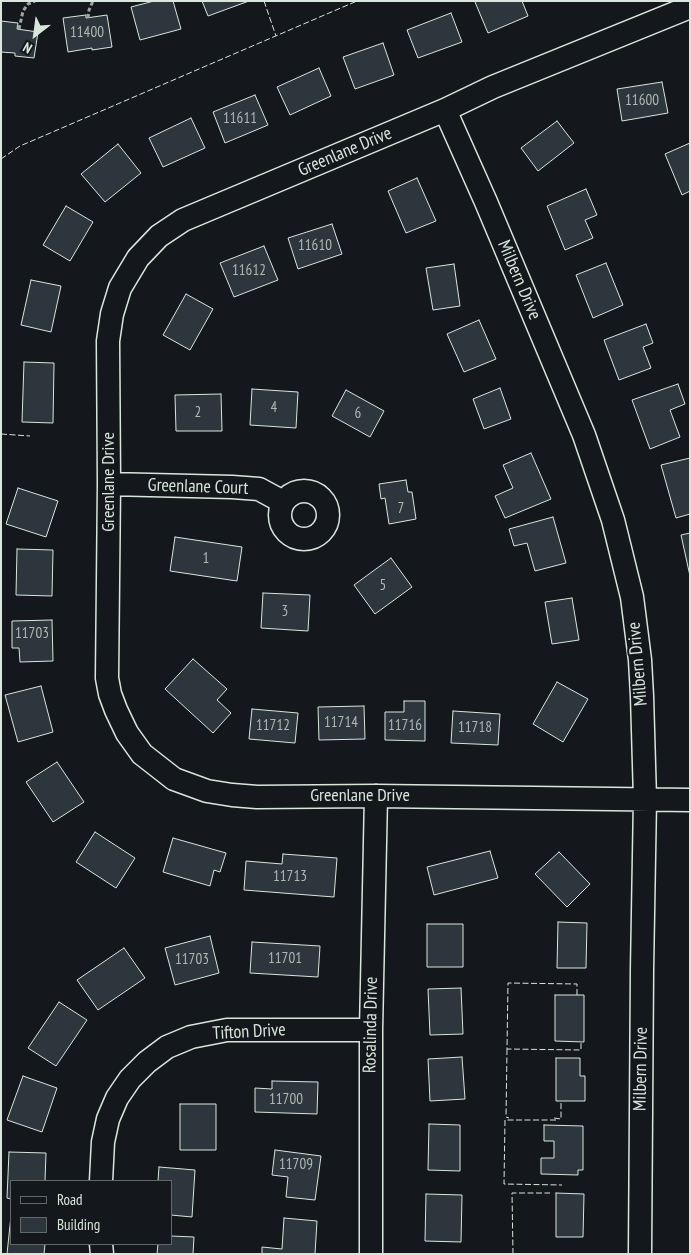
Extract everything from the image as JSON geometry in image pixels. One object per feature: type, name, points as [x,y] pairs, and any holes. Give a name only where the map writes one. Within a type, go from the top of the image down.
[{"type":"street","name":"Greenlane Drive","points":[[690,6],[493,87],[444,110],[183,220],[159,236],[138,258],[120,288],[112,314],[108,341],[107,678],[116,710],[127,733],[142,754],[174,779],[207,791],[257,797],[376,796],[690,800]]},
{"type":"street","name":"Milbern Drive","points":[[444,110],[486,202],[584,435],[613,520],[632,597],[640,660],[645,799],[640,1254]]},
{"type":"street","name":"Greenlane Court","points":[[109,484],[232,487],[259,490],[283,502]]},
{"type":"street","name":"Rosalinda Drive","points":[[371,1254],[371,1030],[376,796]]},
{"type":"street","name":"Tifton Drive","points":[[101,1180],[103,1142],[108,1120],[117,1098],[130,1079],[147,1062],[167,1047],[191,1037],[227,1030],[371,1030]]},
{"type":"path","points":[[19,29],[23,11],[28,4],[35,1]]},
{"type":"path","points":[[88,18],[93,1]]},
{"type":"building","points":[[154,1],[173,1],[181,29],[140,40],[131,7]]},
{"type":"building","points":[[202,1],[249,1],[208,16]]},
{"type":"building","points":[[522,1],[528,16],[488,33],[475,2]]},
{"type":"building","points":[[451,13],[462,42],[418,58],[407,30]]},
{"type":"building","points":[[86,15],[86,18],[107,15],[112,47],[68,52],[63,18]]},
{"type":"building","points":[[1,21],[18,23],[17,29],[38,32],[34,58],[15,56],[15,53],[1,52]]},
{"type":"building","points":[[383,43],[394,75],[355,89],[343,57]]},
{"type":"building","points":[[319,68],[331,96],[290,115],[277,87]]},
{"type":"building","points":[[662,82],[668,113],[622,121],[617,89]]},
{"type":"building","points":[[255,95],[268,125],[225,143],[213,112]]},
{"type":"building","points":[[191,118],[205,148],[163,167],[149,138]]},
{"type":"building","points":[[557,121],[574,143],[538,171],[521,148]]},
{"type":"building","points":[[690,143],[690,191],[682,195],[665,154]]},
{"type":"building","points":[[118,144],[141,173],[105,202],[81,174]]},
{"type":"building","points":[[417,178],[436,221],[406,233],[388,191]]},
{"type":"building","points":[[586,189],[597,215],[585,220],[593,238],[565,250],[547,206]]},
{"type":"building","points":[[66,206],[93,222],[70,261],[43,245]]},
{"type":"building","points":[[332,224],[342,254],[298,269],[288,238]]},
{"type":"building","points":[[264,246],[278,280],[234,297],[220,263]]},
{"type":"building","points":[[606,263],[623,305],[593,318],[576,275]]},
{"type":"building","points":[[454,264],[460,306],[433,310],[426,268]]},
{"type":"building","points":[[31,280],[61,286],[51,332],[21,325]]},
{"type":"building","points":[[186,294],[213,309],[190,350],[163,335]]},
{"type":"building","points":[[479,320],[496,359],[464,372],[447,334]]},
{"type":"building","points":[[646,324],[653,343],[643,347],[651,368],[619,380],[604,340]]},
{"type":"building","points":[[24,362],[54,363],[53,423],[22,422]]},
{"type":"building","points":[[678,384],[685,404],[670,410],[680,437],[650,449],[632,400]]},
{"type":"building","points":[[500,388],[511,419],[484,429],[473,399]]},
{"type":"building","points":[[252,389],[298,392],[296,428],[250,425]]},
{"type":"building","points":[[346,390],[384,411],[370,437],[332,416]]},
{"type":"building","points":[[221,394],[222,431],[176,431],[175,395]]},
{"type":"building","points":[[531,453],[551,499],[505,518],[495,496],[513,488],[503,465]]},
{"type":"building","points":[[690,458],[690,514],[676,518],[661,465]]},
{"type":"building","points":[[406,480],[408,492],[412,492],[416,519],[389,524],[385,498],[381,499],[379,484]]},
{"type":"building","points":[[18,488],[58,501],[46,537],[6,524]]},
{"type":"building","points":[[553,517],[566,563],[535,571],[527,543],[514,546],[509,529]]},
{"type":"building","points":[[690,533],[690,576],[681,535]]},
{"type":"building","points":[[175,537],[242,547],[237,581],[170,571]]},
{"type":"building","points":[[17,549],[53,550],[52,596],[16,595]]},
{"type":"building","points":[[391,558],[412,587],[375,614],[354,585]]},
{"type":"building","points":[[263,593],[310,595],[308,631],[261,628]]},
{"type":"building","points":[[572,598],[579,640],[552,644],[545,602]]},
{"type":"building","points":[[52,620],[53,661],[20,662],[19,648],[12,648],[12,621]]},
{"type":"building","points":[[193,659],[227,689],[217,700],[231,713],[213,733],[165,689]]},
{"type":"building","points":[[557,682],[588,699],[563,742],[533,724]]},
{"type":"building","points":[[41,686],[53,732],[18,742],[5,695]]},
{"type":"building","points":[[404,701],[425,701],[425,741],[385,740],[385,712],[404,712]]},
{"type":"building","points":[[364,706],[365,739],[319,740],[318,707]]},
{"type":"building","points":[[252,709],[298,713],[295,743],[249,739]]},
{"type":"building","points":[[453,711],[500,714],[498,745],[451,743]]},
{"type":"building","points":[[57,762],[84,802],[53,822],[26,782]]},
{"type":"building","points":[[95,832],[135,858],[116,888],[76,862]]},
{"type":"building","points":[[173,838],[226,853],[220,872],[214,870],[210,886],[163,872]]},
{"type":"building","points":[[490,851],[498,878],[434,895],[427,867]]},
{"type":"building","points":[[559,852],[590,884],[567,907],[535,874]]},
{"type":"building","points":[[283,854],[337,858],[334,897],[244,890],[246,861],[282,864]]},
{"type":"building","points":[[558,922],[587,923],[586,968],[557,968]]},
{"type":"building","points":[[427,924],[463,924],[463,967],[427,967]]},
{"type":"building","points":[[210,936],[219,973],[175,985],[165,948]]},
{"type":"building","points":[[252,942],[320,946],[318,977],[250,973]]},
{"type":"building","points":[[124,948],[145,978],[98,1010],[77,980]]},
{"type":"building","points":[[461,988],[463,1034],[430,1035],[428,989]]},
{"type":"building","points":[[555,995],[584,995],[584,1042],[555,1041]]},
{"type":"building","points":[[59,1002],[87,1020],[56,1066],[28,1048]]},
{"type":"building","points":[[462,1057],[465,1099],[430,1101],[428,1059]]},
{"type":"building","points":[[556,1058],[580,1058],[580,1076],[585,1076],[585,1101],[556,1101]]},
{"type":"building","points":[[23,1076],[57,1088],[42,1132],[7,1120]]},
{"type":"building","points":[[272,1081],[318,1082],[317,1114],[255,1112],[255,1088],[272,1089]]},
{"type":"building","points":[[180,1104],[216,1104],[216,1150],[180,1150]]},
{"type":"building","points":[[429,1124],[460,1125],[460,1171],[428,1170]]},
{"type":"building","points":[[544,1125],[583,1126],[583,1170],[578,1170],[578,1175],[541,1174],[541,1158],[554,1158],[554,1141],[544,1141]]},
{"type":"building","points":[[275,1150],[321,1156],[315,1200],[286,1197],[288,1177],[272,1175]]},
{"type":"building","points":[[9,1152],[46,1153],[45,1180],[10,1180],[10,1199],[7,1198]]},
{"type":"building","points":[[159,1167],[195,1170],[192,1217],[172,1215],[172,1180],[158,1180]]},
{"type":"building","points":[[556,1193],[584,1194],[583,1237],[556,1237]]},
{"type":"building","points":[[426,1194],[462,1195],[461,1242],[425,1241]]},
{"type":"building","points":[[284,1218],[317,1221],[315,1254],[262,1254],[262,1247],[282,1249]]},
{"type":"building","points":[[10,1226],[10,1245],[45,1245],[44,1254],[7,1254]]},
{"type":"building","points":[[172,1236],[194,1237],[193,1254],[157,1254],[158,1245],[172,1245]]},
{"type":"fence","points":[[264,1],[276,36]]},
{"type":"fence","points":[[1,159],[20,146],[357,1]]},
{"type":"fence","points":[[1,434],[30,436]]},
{"type":"fence","points":[[577,995],[577,984],[508,983],[507,1049],[581,1050],[581,1042]]},
{"type":"fence","points":[[507,1049],[506,1117],[509,1118]]},
{"type":"fence","points":[[554,1118],[561,1119],[561,1101]]},
{"type":"fence","points":[[556,1120],[505,1120],[504,1184],[562,1185]]},
{"type":"fence","points":[[513,1254],[512,1193],[550,1193]]}]
